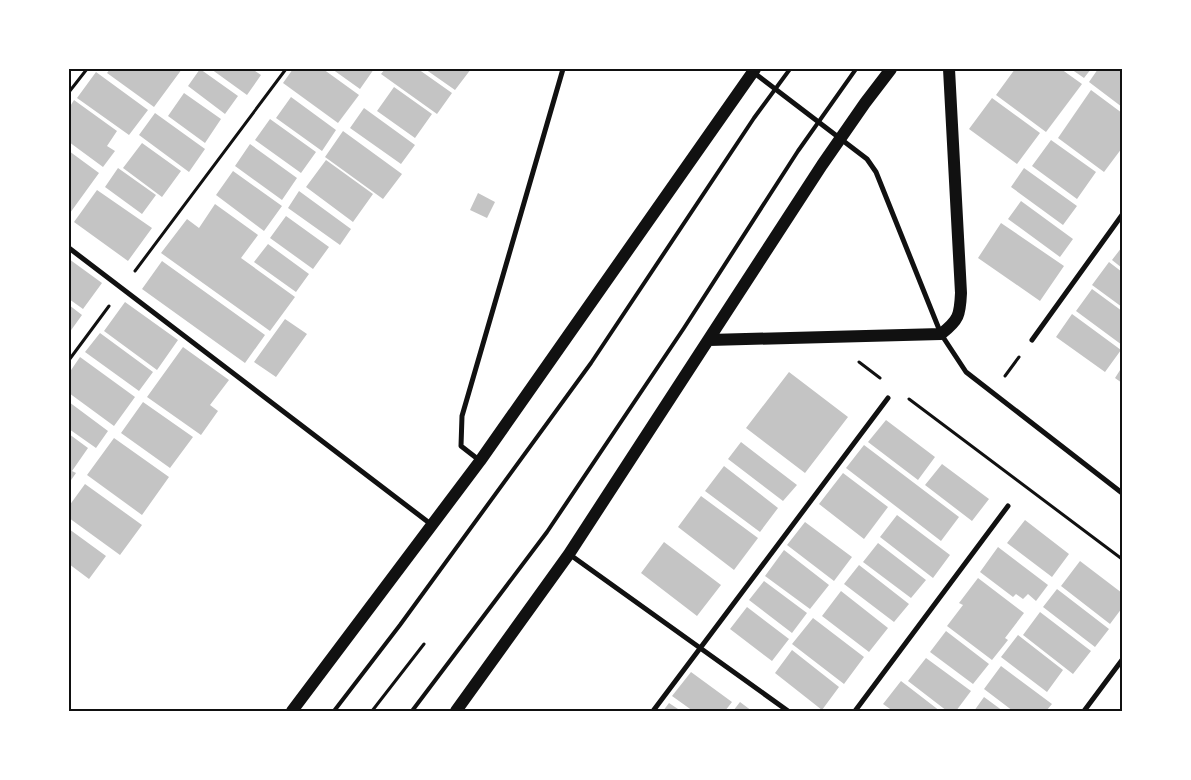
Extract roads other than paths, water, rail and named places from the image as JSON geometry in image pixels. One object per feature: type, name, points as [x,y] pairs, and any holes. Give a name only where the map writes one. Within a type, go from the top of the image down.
[{"type":"main road","points":[[292,711],[480,461],[755,69]]},
{"type":"main road","points":[[456,711],[569,554],[822,165],[891,69]]},
{"type":"main road","points":[[709,340],[941,334],[953,324],[960,310],[961,302],[949,69]]},
{"type":"street","points":[[480,461],[461,446],[462,416],[564,69]]},
{"type":"street","points":[[748,69],[867,159],[876,172],[941,334],[966,372],[1122,493]]},
{"type":"street","points":[[1032,340],[1122,215]]},
{"type":"street","points":[[69,248],[433,525]]},
{"type":"street","points":[[653,711],[888,398]]},
{"type":"street","points":[[855,711],[1008,506]]},
{"type":"street","points":[[569,554],[788,711]]},
{"type":"street","points":[[1084,711],[1122,660]]},
{"type":"lane","points":[[334,711],[400,625],[591,363],[754,118],[790,69]]},
{"type":"lane","points":[[412,711],[547,532],[684,328],[798,151],[856,69]]}]
